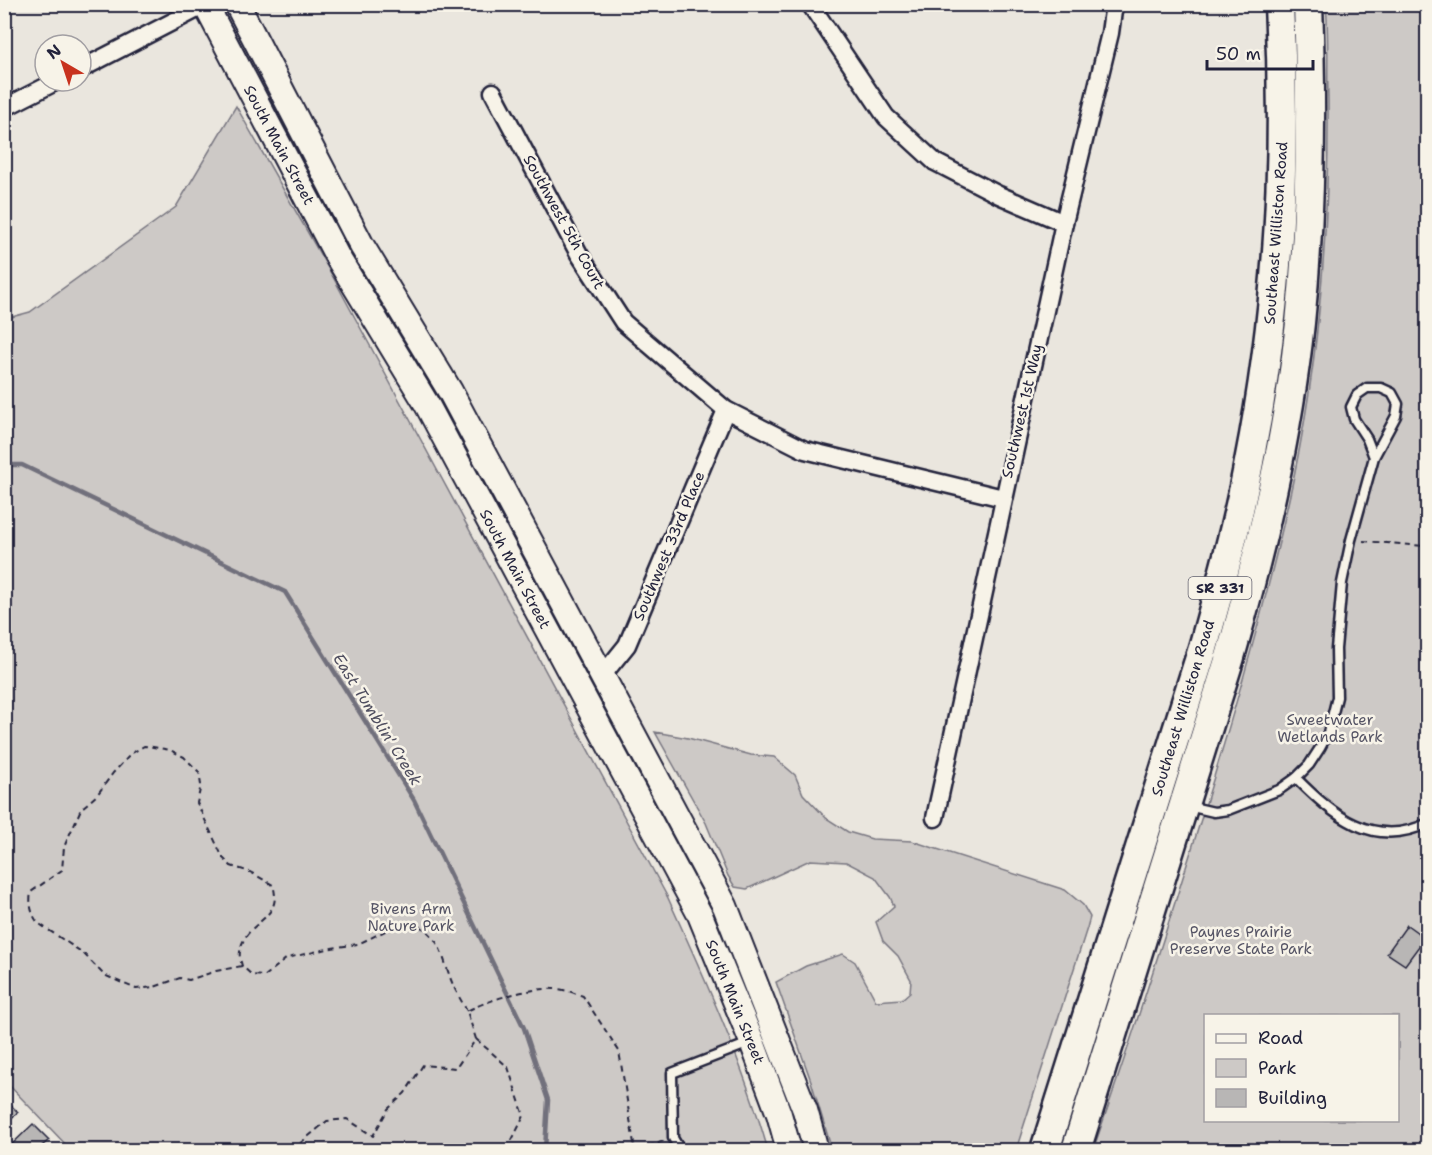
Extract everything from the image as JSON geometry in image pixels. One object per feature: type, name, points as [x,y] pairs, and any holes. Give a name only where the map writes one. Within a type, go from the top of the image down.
[{"type":"highway","name":"Southeast Williston Road","points":[[1045,1150],[1203,648],[1222,580],[1249,462],[1262,390],[1274,290],[1282,177],[1279,4]]},
{"type":"highway","name":"Southeast Williston Road","points":[[1076,1150],[1230,657],[1272,493],[1288,409],[1300,325],[1308,216],[1311,131],[1308,4]]},
{"type":"highway","points":[[1155,798],[1184,806]]},
{"type":"main road","name":"South Main Street","points":[[237,4],[362,246],[450,391],[725,906],[805,1110],[810,1146]]},
{"type":"main road","name":"South Main Street","points":[[206,5],[338,258],[426,403],[700,915],[752,1042],[779,1114],[789,1150]]},
{"type":"main road","points":[[579,689],[602,676]]},
{"type":"main road","points":[[718,958],[741,947]]},
{"type":"street","points":[[810,4],[886,117],[936,162],[999,195],[1064,223]]},
{"type":"street","name":"Southwest 1st Way","points":[[935,818],[1064,223],[1110,33],[1114,4]]},
{"type":"street","points":[[93,63],[206,5]]},
{"type":"street","name":"Southwest 5th Court","points":[[493,92],[579,254],[623,322],[726,410],[806,450],[1003,498]]},
{"type":"street","points":[[4,108],[33,93]]},
{"type":"street","name":"Southwest 33rd Place","points":[[602,676],[627,645],[726,410]]},
{"type":"lane","points":[[1184,806],[1214,812],[1228,810],[1278,790],[1296,778],[1309,765],[1328,733],[1337,697],[1336,649],[1342,583],[1351,540],[1374,457],[1396,416],[1398,404],[1392,393],[1381,388],[1366,388],[1357,395],[1351,407],[1354,419],[1374,457]]},
{"type":"lane","points":[[1296,778],[1332,812],[1351,824],[1375,832],[1395,833],[1419,828],[1428,823]]},
{"type":"lane","points":[[680,1150],[673,1138],[672,1073],[752,1042]]},
{"type":"path","points":[[1351,540],[1423,546],[1428,539]]},
{"type":"path","points":[[242,966],[200,975],[189,980],[180,978],[154,987],[132,988],[104,975],[83,953],[34,919],[30,900],[31,892],[62,870],[64,847],[81,809],[97,795],[132,753],[144,746],[170,750],[189,761],[199,772],[201,785],[198,803],[223,858],[231,866],[250,872],[273,885],[276,896],[274,908],[247,934],[240,952],[242,966],[252,975],[265,976],[287,958],[358,944],[406,921],[422,925],[441,947],[451,979],[467,1011],[476,1039],[508,1067],[524,1116],[508,1150]]},
{"type":"path","points":[[467,1011],[484,1002],[541,989],[556,989],[582,996],[619,1051],[636,1150],[673,1138]]},
{"type":"path","points":[[292,1150],[327,1121],[347,1119],[373,1136],[388,1109],[405,1093],[423,1065],[456,1068],[476,1039]]},
{"type":"green space","name":"Sweetwater Wetlands Park","points":[[1326,5],[1427,5],[1427,1150],[1093,1150],[1203,813],[1264,603],[1285,519],[1303,430],[1321,289],[1327,194],[1328,40]]},
{"type":"green space","name":"Bivens Arm Nature Park","points":[[236,106],[333,277],[668,898],[710,991],[735,1054],[768,1150],[71,1150],[5,1081],[4,319],[30,312],[176,207]]},
{"type":"green space","points":[[655,732],[688,738],[751,755],[774,757],[795,775],[803,794],[826,818],[848,832],[872,839],[912,841],[1065,890],[1083,905],[1090,917],[1087,928],[1016,1150],[832,1150],[811,1081],[776,982],[806,966],[843,954],[855,962],[876,1001],[902,999],[910,992],[911,980],[898,956],[883,941],[876,922],[894,906],[875,877],[846,862],[810,860],[747,889],[735,887],[728,876],[706,823]]},
{"type":"building","points":[[1407,925],[1425,938],[1405,965],[1387,953]]},
{"type":"building","points":[[4,1099],[18,1112],[4,1125]]},
{"type":"building","points":[[33,1124],[49,1140],[37,1150],[6,1150]]},
{"type":"waterway","name":"East Tumblin' Creek","points":[[4,465],[22,465],[285,592],[414,800],[524,1028],[548,1100],[545,1150]]},
{"type":"park label","name":"Paynes Prairie Preserve State Park","points":[[1241,940]]}]
